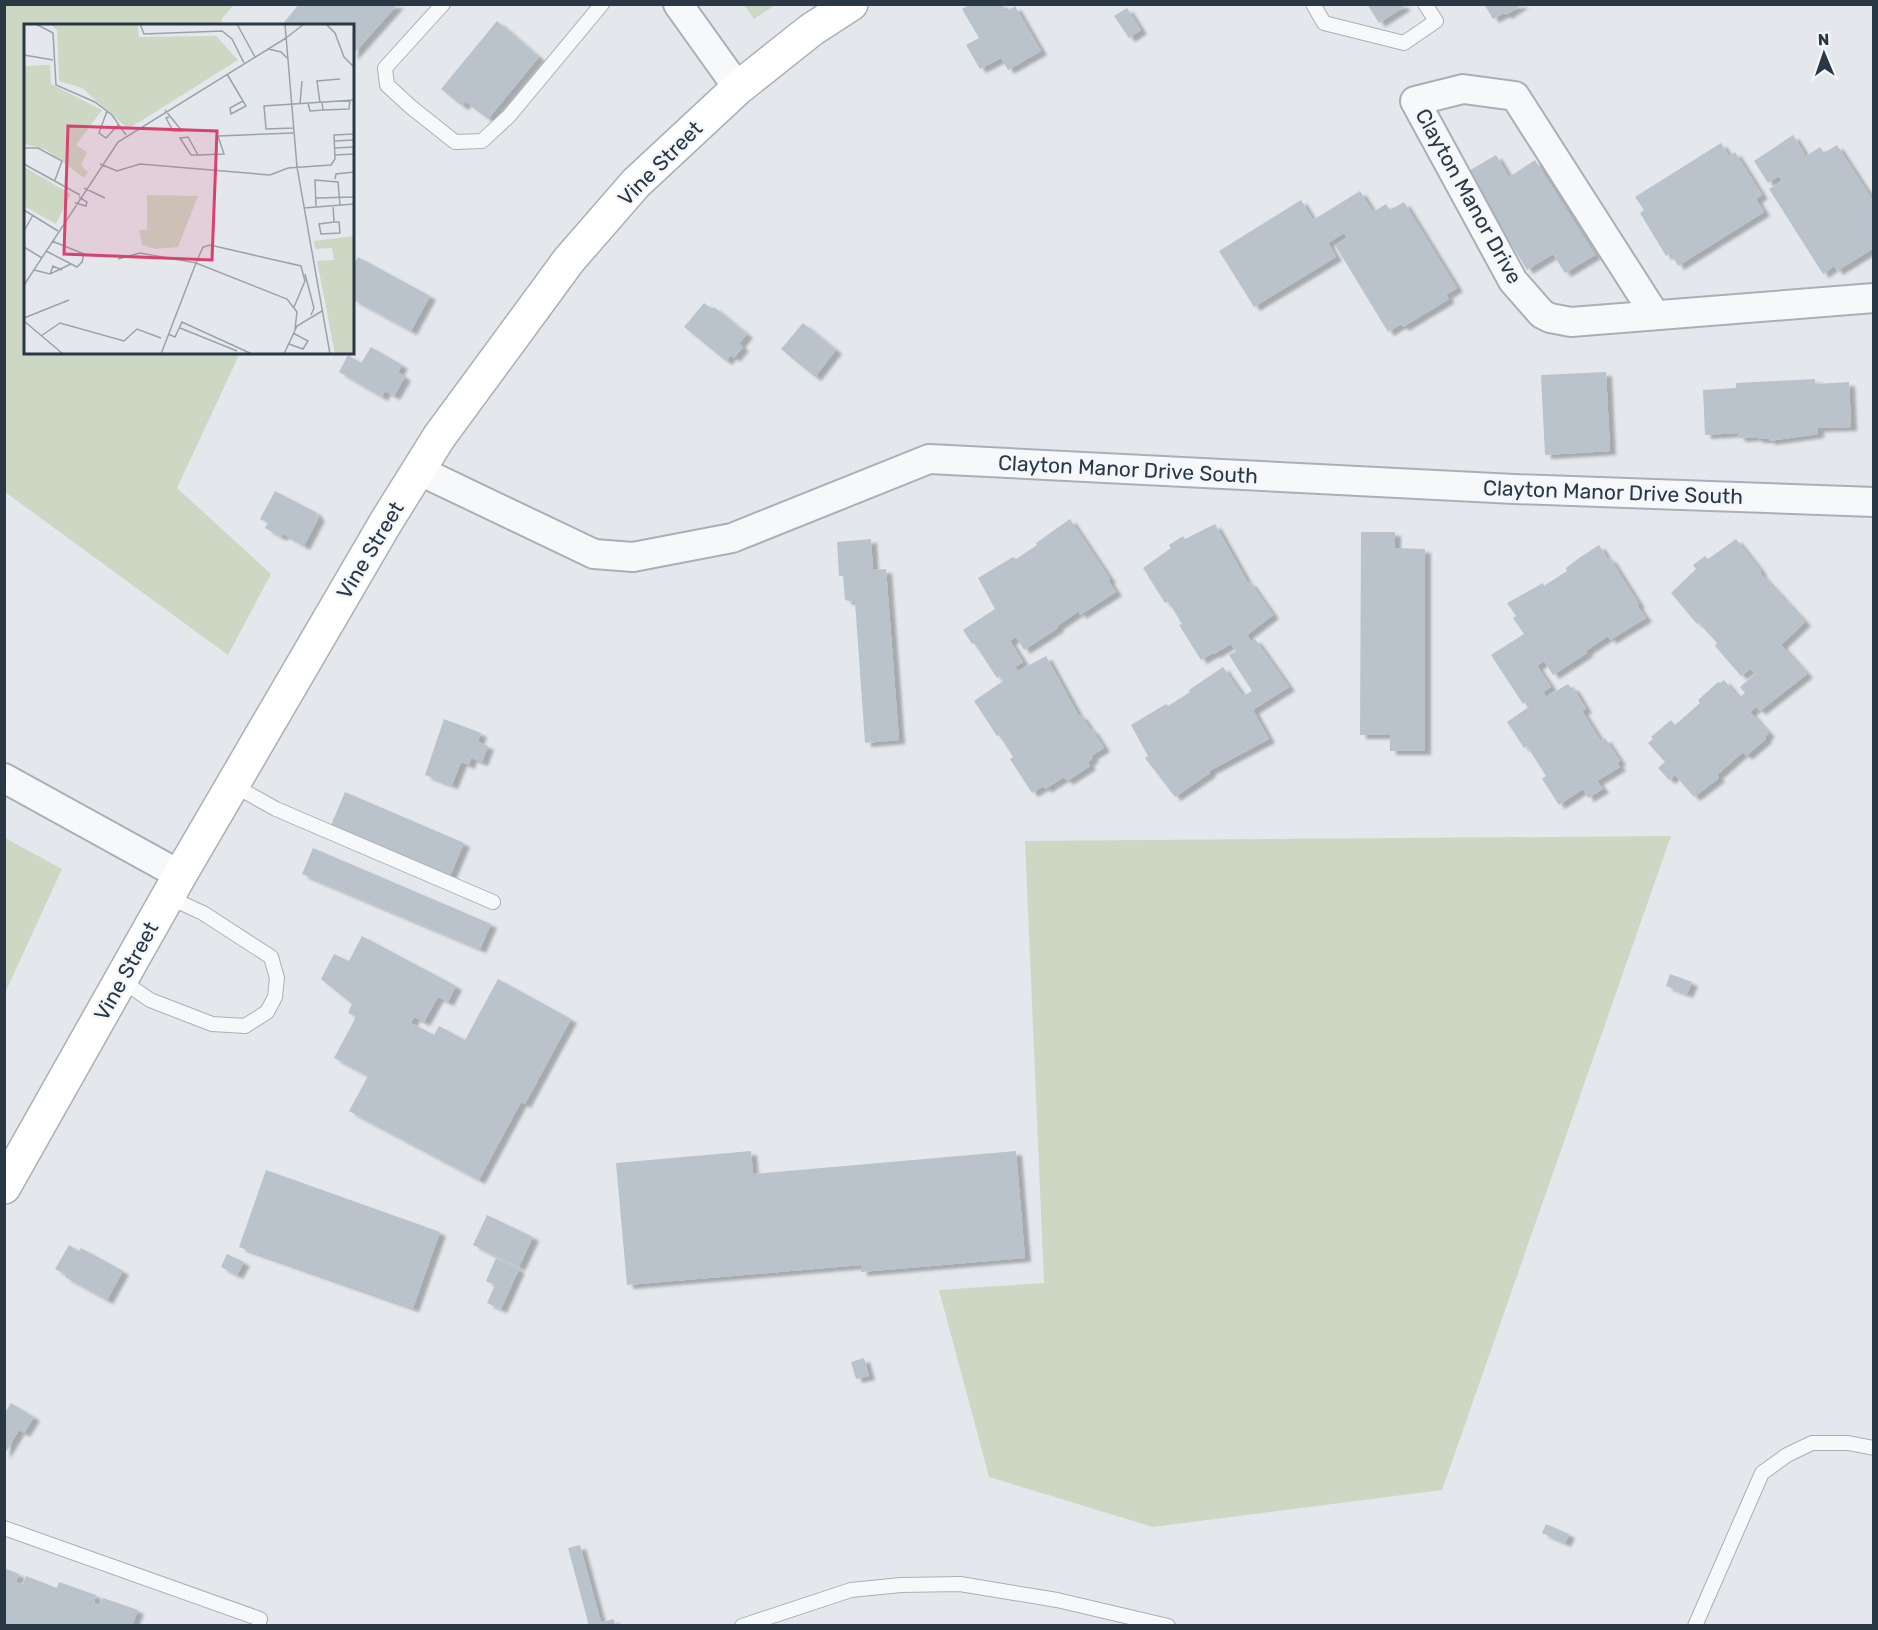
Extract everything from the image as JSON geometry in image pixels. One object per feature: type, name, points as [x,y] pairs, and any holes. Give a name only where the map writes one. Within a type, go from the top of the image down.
[{"type":"street","points":[[678,4],[738,88]]},
{"type":"street","name":"Vine Street","points":[[4,1187],[174,886],[438,437],[569,260],[636,183],[738,88],[811,30],[851,4]]},
{"type":"street","name":"Clayton Manor Drive","points":[[1655,315],[1515,96],[1463,89],[1415,102],[1513,281],[1542,314],[1550,318],[1571,322],[1874,298]]},
{"type":"street","name":"Clayton Manor Drive South","points":[[418,470],[594,554],[633,557],[732,538],[928,459],[1514,489],[1874,502]]},
{"type":"street","points":[[4,778],[174,886]]},
{"type":"lane","points":[[443,4],[384,68],[387,86],[455,141],[482,141],[509,116],[602,4]]},
{"type":"lane","points":[[1313,4],[1324,23],[1404,42],[1436,21],[1425,4]]},
{"type":"lane","points":[[233,785],[276,809],[493,902]]},
{"type":"lane","points":[[121,980],[150,1000],[212,1024],[245,1026],[267,1012],[275,997],[277,978],[271,957],[203,913],[174,886]]},
{"type":"lane","points":[[1695,1626],[1762,1473],[1787,1455],[1812,1443],[1848,1443],[1874,1448]]},
{"type":"lane","points":[[4,1528],[260,1619],[258,1626]]},
{"type":"lane","points":[[742,1626],[851,1590],[901,1585],[960,1584],[1057,1600],[1168,1626]]},
{"type":"green space","points":[[5,4],[234,5],[223,17],[220,24],[24,24],[24,354],[240,354],[177,488],[271,574],[228,655],[5,492]]},
{"type":"green space","points":[[744,5],[775,5],[754,19]]},
{"type":"green space","points":[[1671,836],[1442,1490],[1153,1527],[989,1477],[939,1290],[1044,1283],[1025,841]]},
{"type":"green space","points":[[5,838],[62,869],[5,993]]},
{"type":"building","points":[[299,4],[398,4],[354,54],[354,24],[283,24]]},
{"type":"building","points":[[971,4],[1002,4],[1006,12],[1015,6],[1041,51],[1008,70],[1001,58],[980,69],[966,45],[979,38],[962,9]]},
{"type":"building","points":[[1367,4],[1403,4],[1404,7],[1379,23]]},
{"type":"building","points":[[1484,4],[1523,4],[1506,15],[1504,13],[1493,19]]},
{"type":"building","points":[[1127,8],[1141,30],[1129,38],[1114,16]]},
{"type":"building","points":[[497,21],[539,57],[488,119],[466,102],[462,106],[441,89]]},
{"type":"building","points":[[1793,135],[1806,156],[1820,147],[1824,153],[1837,145],[1874,202],[1874,248],[1837,271],[1834,266],[1823,274],[1769,189],[1782,181],[1779,176],[1768,183],[1754,161]]},
{"type":"building","points":[[1721,143],[1729,156],[1735,152],[1762,195],[1756,199],[1764,212],[1678,266],[1671,253],[1666,256],[1640,213],[1644,210],[1635,197]]},
{"type":"building","points":[[1496,155],[1509,177],[1535,160],[1595,255],[1565,273],[1553,254],[1527,270],[1467,172]]},
{"type":"building","points":[[1360,191],[1373,212],[1386,204],[1390,210],[1404,202],[1457,288],[1446,295],[1449,299],[1403,327],[1401,324],[1388,332],[1335,245],[1347,238],[1344,233],[1328,243],[1336,257],[1254,307],[1219,251],[1301,200],[1313,220]]},
{"type":"building","points":[[358,257],[430,296],[411,331],[354,300],[354,264]]},
{"type":"building","points":[[704,303],[712,309],[714,307],[747,334],[739,344],[743,347],[734,358],[731,355],[726,361],[684,327]]},
{"type":"building","points":[[803,323],[836,350],[815,377],[781,349]]},
{"type":"building","points":[[371,347],[402,365],[398,372],[405,377],[394,396],[385,391],[382,397],[339,372],[348,355],[361,363]]},
{"type":"building","points":[[1606,372],[1610,451],[1545,455],[1541,375]]},
{"type":"building","points":[[1815,379],[1815,384],[1849,382],[1851,427],[1818,428],[1818,434],[1769,441],[1769,439],[1757,439],[1757,437],[1739,438],[1738,433],[1705,435],[1703,390],[1736,388],[1736,383]]},
{"type":"building","points":[[275,491],[317,513],[319,517],[304,546],[283,534],[281,537],[265,528],[268,523],[260,519]]},
{"type":"building","points":[[1070,519],[1110,579],[1108,580],[1116,592],[1080,615],[1079,611],[1024,650],[1016,637],[1010,641],[1023,662],[1015,667],[1018,671],[1046,656],[1079,716],[1081,715],[1092,729],[1104,748],[1091,756],[1093,758],[1088,762],[1090,766],[1067,781],[1064,777],[1045,789],[1044,786],[1032,793],[1010,759],[1013,757],[974,701],[1003,681],[1000,676],[997,678],[963,630],[995,609],[978,578],[1013,557],[1016,559]]},
{"type":"building","points":[[1215,524],[1248,583],[1250,582],[1273,615],[1247,635],[1251,641],[1255,639],[1289,687],[1253,710],[1269,739],[1209,771],[1210,773],[1175,797],[1145,758],[1148,756],[1131,725],[1166,704],[1168,706],[1223,667],[1243,696],[1252,691],[1229,655],[1236,651],[1231,644],[1201,660],[1179,625],[1182,624],[1168,601],[1165,603],[1143,568],[1171,548],[1169,545],[1183,536],[1185,539]]},
{"type":"building","points":[[1361,532],[1395,532],[1395,548],[1425,549],[1425,751],[1390,751],[1390,735],[1360,735]]},
{"type":"building","points":[[871,539],[873,570],[886,569],[899,740],[865,743],[855,602],[845,600],[843,576],[839,576],[837,542]]},
{"type":"building","points":[[1736,539],[1761,571],[1760,573],[1805,622],[1781,645],[1807,674],[1760,711],[1756,707],[1750,712],[1769,733],[1766,739],[1746,756],[1743,752],[1717,775],[1719,778],[1694,797],[1675,775],[1669,780],[1658,768],[1665,762],[1648,743],[1653,739],[1651,737],[1671,720],[1675,725],[1700,703],[1698,700],[1718,682],[1724,680],[1739,698],[1745,693],[1740,687],[1755,674],[1750,669],[1741,676],[1715,646],[1717,643],[1699,623],[1697,624],[1671,593],[1696,569],[1693,565],[1705,556],[1708,559]]},
{"type":"building","points":[[1599,545],[1608,559],[1610,558],[1646,618],[1610,640],[1608,636],[1553,675],[1544,661],[1537,666],[1551,687],[1543,692],[1546,697],[1568,684],[1571,688],[1573,687],[1586,709],[1582,711],[1601,741],[1605,738],[1620,761],[1617,763],[1620,767],[1597,781],[1603,789],[1588,798],[1583,789],[1559,805],[1542,779],[1546,776],[1527,746],[1524,748],[1507,722],[1530,706],[1527,701],[1523,704],[1491,655],[1524,634],[1513,618],[1516,616],[1507,603],[1543,583],[1544,586]]},
{"type":"building","points":[[444,719],[481,733],[478,742],[488,746],[482,762],[471,758],[469,765],[461,762],[452,785],[425,775]]},
{"type":"building","points":[[345,792],[464,843],[450,876],[331,825]]},
{"type":"building","points":[[313,848],[491,924],[480,949],[302,874]]},
{"type":"building","points":[[362,936],[456,986],[448,1002],[438,997],[424,1022],[414,1017],[411,1023],[434,1035],[439,1026],[465,1040],[498,979],[571,1019],[525,1104],[521,1102],[479,1180],[349,1111],[368,1076],[334,1058],[356,1017],[348,1013],[352,1004],[321,979],[334,954],[349,961]]},
{"type":"building","points":[[1670,974],[1692,982],[1687,994],[1666,986]]},
{"type":"building","points":[[751,1151],[753,1174],[1016,1151],[1025,1258],[861,1272],[861,1265],[627,1285],[616,1163]]},
{"type":"building","points":[[266,1170],[440,1232],[413,1308],[239,1247]]},
{"type":"building","points":[[487,1215],[533,1237],[519,1267],[473,1245]]},
{"type":"building","points":[[69,1245],[79,1251],[81,1248],[123,1271],[107,1300],[55,1269]]},
{"type":"building","points":[[227,1254],[244,1262],[237,1275],[221,1267]]},
{"type":"building","points":[[496,1258],[519,1269],[501,1309],[487,1303],[495,1285],[486,1281]]},
{"type":"building","points":[[864,1358],[869,1376],[856,1379],[851,1362]]},
{"type":"building","points":[[11,1403],[34,1417],[24,1433],[19,1430],[4,1455],[4,1414]]},
{"type":"building","points":[[1546,1524],[1569,1534],[1565,1543],[1542,1533]]},
{"type":"building","points":[[580,1545],[601,1622],[614,1619],[615,1626],[589,1626],[568,1548]]},
{"type":"building","points":[[4,1568],[19,1574],[16,1582],[23,1584],[26,1576],[57,1588],[59,1582],[96,1595],[94,1603],[100,1605],[103,1598],[138,1610],[132,1626],[4,1626]]}]
